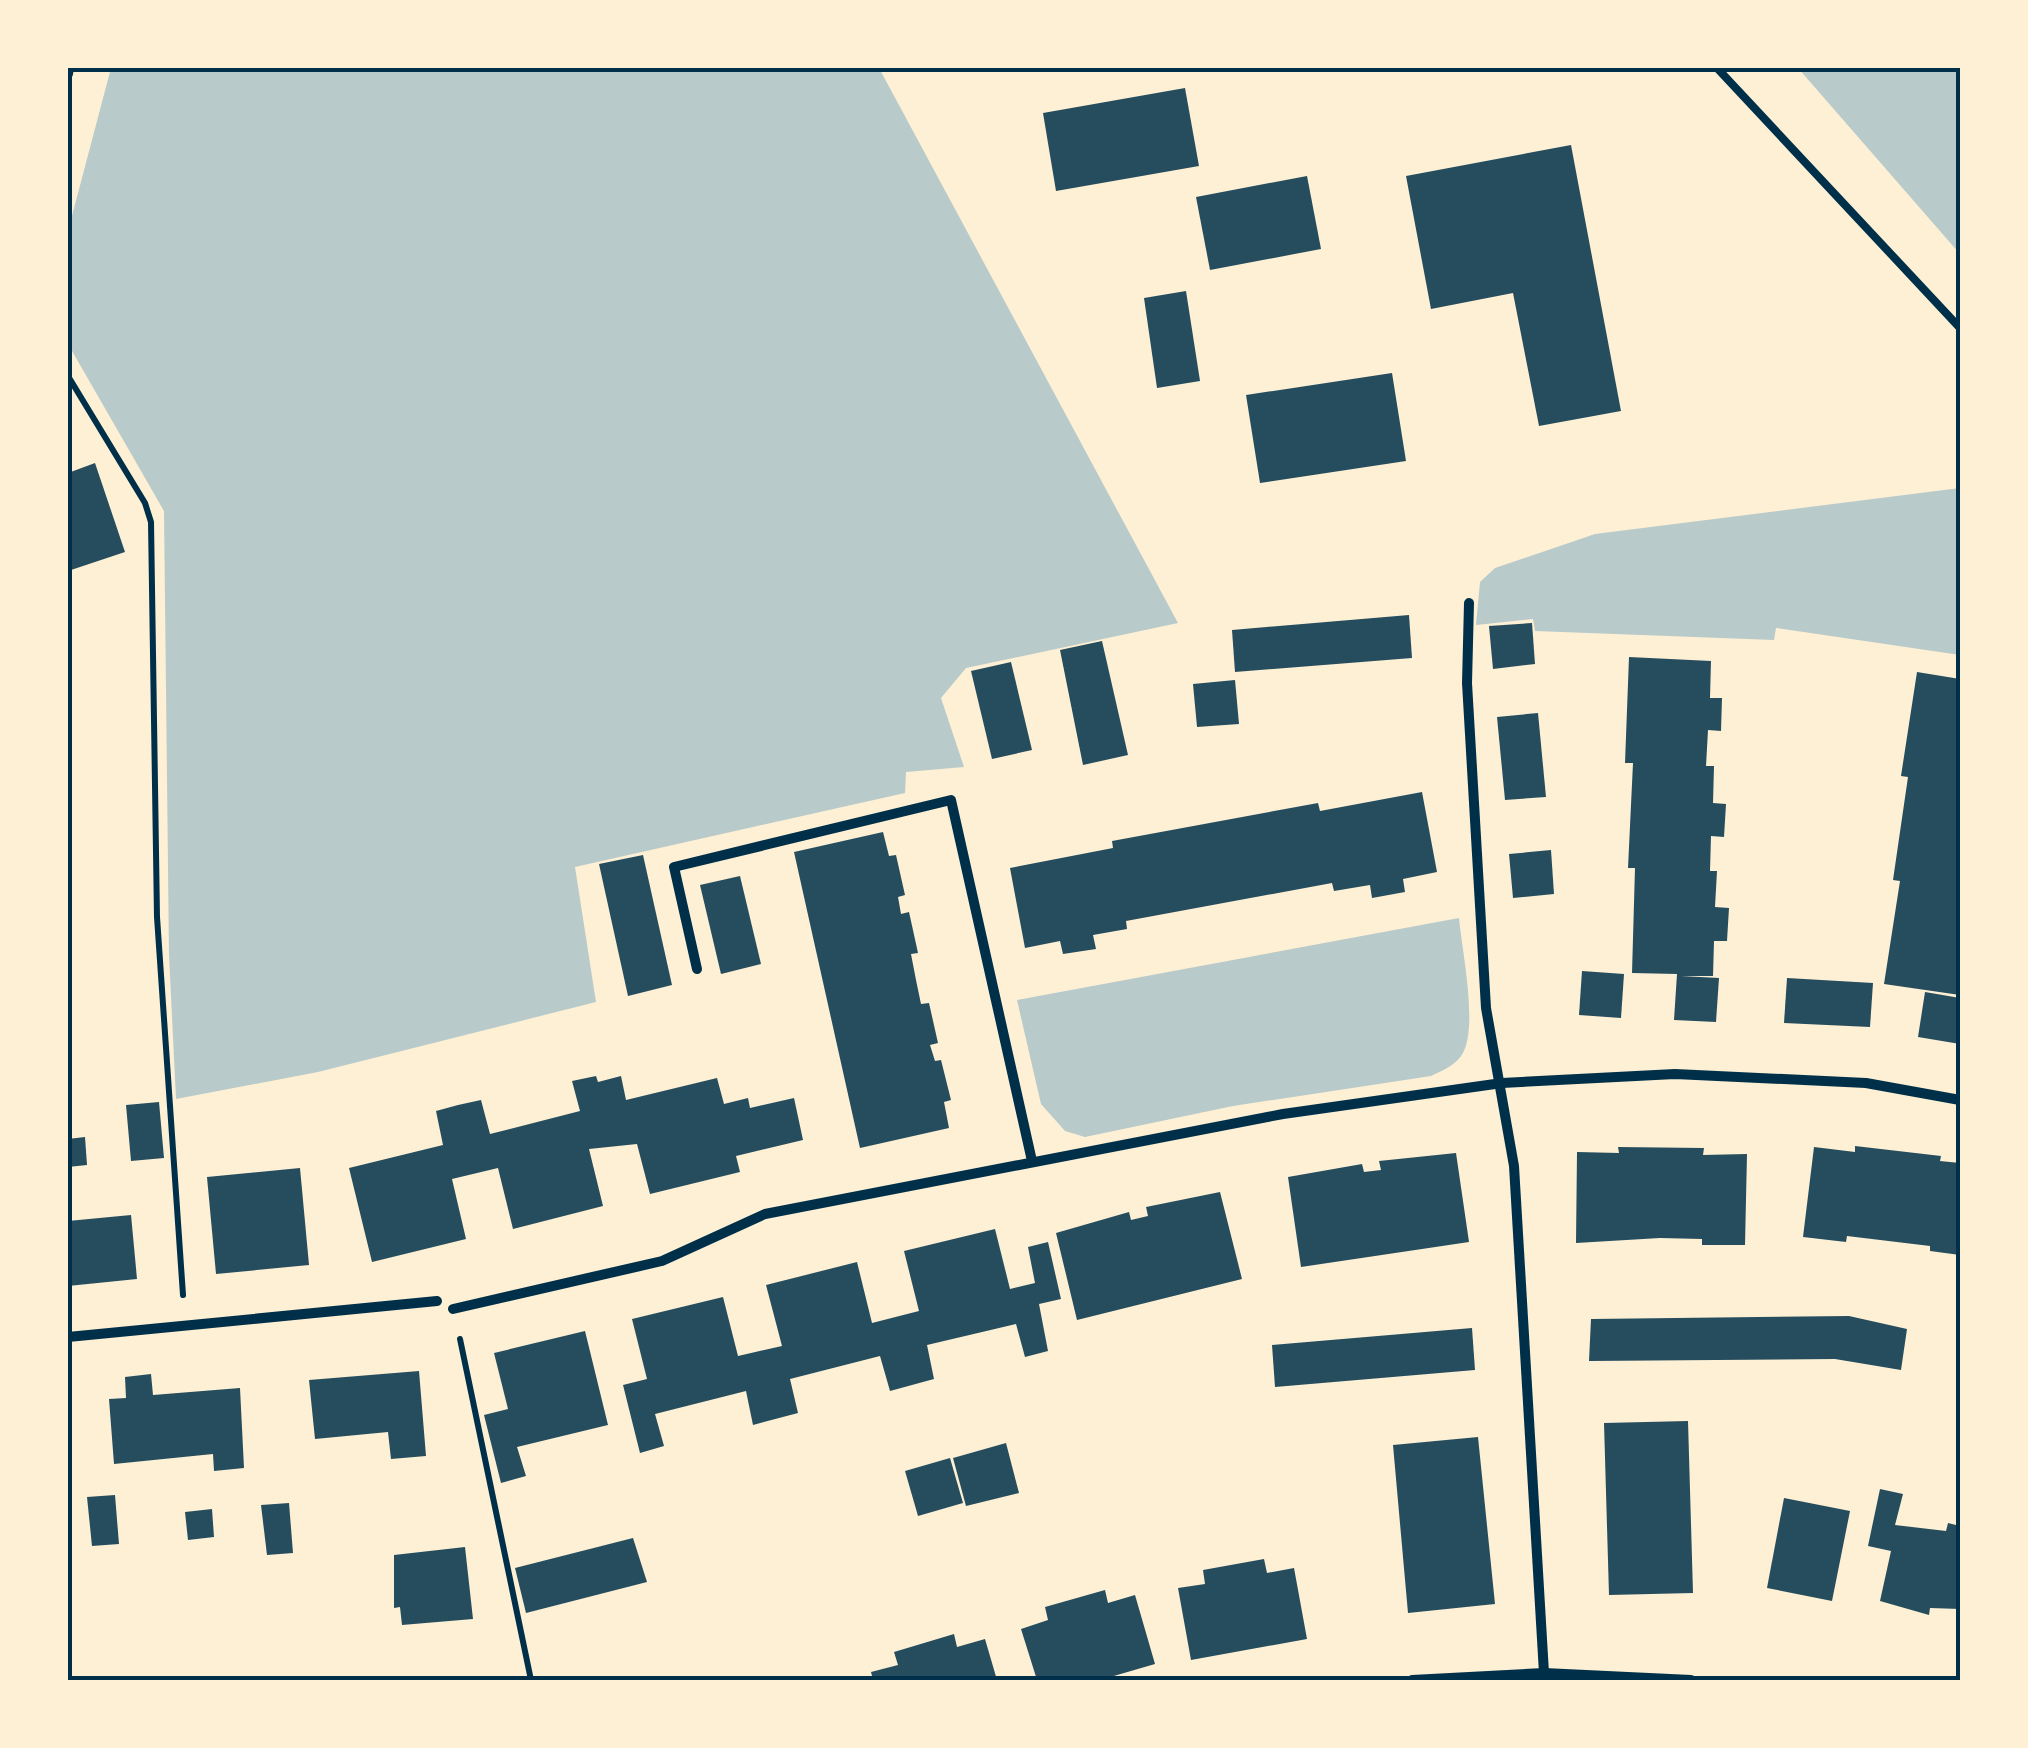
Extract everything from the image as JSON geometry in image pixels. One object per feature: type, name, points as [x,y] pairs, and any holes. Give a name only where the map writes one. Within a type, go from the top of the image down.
[{"type":"street","points":[[1468,603],[1467,683],[1486,1008],[1514,1166],[1531,1394],[1544,1673]]},
{"type":"street","points":[[697,970],[674,867],[951,800],[1032,1162]]},
{"type":"street","points":[[453,1308],[662,1261],[765,1214],[1283,1114],[1502,1084],[1675,1074],[1866,1083],[1960,1100]]},
{"type":"street","points":[[68,1337],[438,1301]]},
{"type":"street","points":[[1412,1680],[1544,1673],[1691,1680]]},
{"type":"lane","points":[[1717,68],[1960,328]]},
{"type":"path","points":[[68,376],[145,503],[150,522],[157,917],[185,1326]]},
{"type":"path","points":[[453,1308],[531,1680]]},
{"type":"shaded area","points":[[111,68],[879,68],[1178,623],[966,668],[941,698],[964,767],[906,772],[905,793],[575,867],[596,1002],[318,1072],[176,1099],[169,955],[164,511],[68,344],[68,231]]},
{"type":"shaded area","points":[[1798,68],[1960,68],[1960,254]]},
{"type":"shaded area","points":[[1960,488],[1960,655],[1776,628],[1774,640],[1535,631],[1533,619],[1476,625],[1480,582],[1495,568],[1595,534]]},
{"type":"shaded area","points":[[1459,918],[1469,1007],[1467,1041],[1457,1061],[1431,1076],[1233,1106],[1085,1137],[1065,1131],[1041,1104],[1017,1000]]},
{"type":"building","points":[[1185,88],[1199,166],[1056,191],[1043,113]]},
{"type":"building","points":[[1571,145],[1621,411],[1539,426],[1513,293],[1431,309],[1406,176]]},
{"type":"building","points":[[1307,176],[1321,249],[1210,270],[1196,197]]},
{"type":"building","points":[[1186,291],[1200,381],[1157,388],[1144,298]]},
{"type":"building","points":[[1392,373],[1406,461],[1260,483],[1246,395]]},
{"type":"building","points":[[95,463],[125,552],[68,571],[68,473]]},
{"type":"building","points":[[1409,615],[1412,658],[1235,672],[1232,630]]},
{"type":"building","points":[[1532,623],[1535,664],[1493,669],[1489,626]]},
{"type":"building","points":[[1102,641],[1128,755],[1083,765],[1060,650]]},
{"type":"building","points":[[1629,657],[1711,661],[1710,698],[1722,698],[1721,731],[1708,730],[1706,766],[1714,766],[1713,803],[1726,804],[1724,837],[1711,836],[1710,871],[1717,871],[1715,907],[1729,908],[1727,941],[1714,941],[1713,976],[1681,976],[1719,978],[1716,1022],[1674,1020],[1677,974],[1632,973],[1635,868],[1628,868],[1633,763],[1625,763]]},
{"type":"building","points":[[1011,662],[1032,750],[992,759],[971,671]]},
{"type":"building","points":[[1917,672],[1960,679],[1960,995],[1884,984],[1900,881],[1893,880],[1908,777],[1901,776]]},
{"type":"building","points":[[1235,680],[1239,724],[1197,727],[1193,684]]},
{"type":"building","points":[[1538,713],[1546,797],[1505,800],[1497,717]]},
{"type":"building","points":[[1422,792],[1437,872],[1403,879],[1405,892],[1372,898],[1370,885],[1334,891],[1332,883],[1126,921],[1127,929],[1093,935],[1096,949],[1063,954],[1060,941],[1025,948],[1010,868],[1113,848],[1112,841],[1318,803],[1320,811]]},
{"type":"building","points":[[883,832],[889,856],[896,855],[905,895],[898,897],[901,914],[909,912],[918,953],[911,954],[921,1004],[929,1003],[938,1043],[930,1045],[935,1061],[941,1060],[951,1100],[944,1102],[949,1128],[860,1148],[794,852]]},
{"type":"building","points":[[1551,850],[1554,894],[1513,898],[1509,854]]},
{"type":"building","points":[[643,855],[672,985],[628,996],[599,864]]},
{"type":"building","points":[[740,876],[761,964],[721,974],[700,885]]},
{"type":"building","points":[[1582,971],[1624,974],[1621,1018],[1579,1015]]},
{"type":"building","points":[[1787,978],[1873,983],[1870,1027],[1784,1023]]},
{"type":"building","points":[[1925,992],[1960,998],[1960,1044],[1918,1037]]},
{"type":"building","points":[[596,1076],[598,1082],[621,1076],[626,1100],[717,1078],[724,1104],[748,1098],[750,1108],[794,1098],[803,1140],[736,1156],[740,1172],[650,1194],[637,1144],[589,1149],[603,1206],[513,1229],[498,1168],[452,1179],[466,1239],[372,1262],[349,1168],[443,1145],[436,1111],[458,1105],[481,1100],[490,1134],[580,1111],[572,1081]]},
{"type":"building","points":[[159,1102],[164,1158],[131,1161],[126,1105]]},
{"type":"building","points":[[85,1137],[87,1165],[68,1167],[68,1139]]},
{"type":"building","points":[[1855,1146],[1941,1156],[1940,1161],[1960,1163],[1960,1255],[1930,1251],[1930,1246],[1847,1236],[1846,1242],[1803,1237],[1814,1147],[1855,1152]]},
{"type":"building","points":[[1618,1147],[1704,1148],[1703,1155],[1747,1154],[1745,1245],[1702,1245],[1702,1239],[1660,1238],[1576,1243],[1577,1152],[1619,1153]]},
{"type":"building","points":[[1456,1153],[1469,1242],[1301,1267],[1288,1177],[1362,1164],[1364,1172],[1381,1170],[1379,1161]]},
{"type":"building","points":[[300,1168],[309,1265],[216,1274],[207,1177]]},
{"type":"building","points":[[1220,1192],[1242,1279],[1077,1320],[1056,1233],[1129,1212],[1131,1220],[1148,1216],[1146,1207]]},
{"type":"building","points":[[131,1215],[137,1279],[68,1286],[68,1221]]},
{"type":"building","points":[[995,1229],[1010,1289],[1035,1283],[1028,1247],[1048,1242],[1061,1299],[1039,1304],[1048,1351],[1025,1357],[1016,1324],[927,1345],[934,1379],[890,1391],[880,1356],[790,1379],[798,1413],[753,1425],[746,1391],[655,1414],[664,1446],[640,1453],[623,1385],[647,1379],[632,1319],[723,1297],[738,1356],[782,1346],[766,1285],[857,1262],[872,1323],[919,1311],[904,1251]]},
{"type":"building","points":[[1849,1316],[1907,1329],[1901,1370],[1835,1359],[1589,1361],[1591,1319]]},
{"type":"building","points":[[1472,1328],[1475,1370],[1275,1387],[1272,1345]]},
{"type":"building","points":[[585,1331],[608,1425],[517,1447],[526,1476],[501,1483],[484,1415],[508,1409],[494,1353]]},
{"type":"building","points":[[419,1371],[426,1456],[391,1459],[388,1432],[315,1439],[309,1380]]},
{"type":"building","points":[[151,1374],[153,1395],[240,1388],[244,1468],[214,1471],[213,1454],[114,1464],[109,1399],[126,1398],[125,1377]]},
{"type":"building","points":[[1688,1421],[1693,1593],[1609,1595],[1604,1423]]},
{"type":"building","points":[[1478,1437],[1495,1604],[1408,1613],[1393,1445]]},
{"type":"building","points":[[1006,1443],[1019,1493],[966,1506],[953,1458]]},
{"type":"building","points":[[950,1458],[963,1503],[918,1516],[905,1471]]},
{"type":"building","points":[[1880,1489],[1903,1494],[1895,1525],[1946,1531],[1948,1523],[1960,1526],[1960,1609],[1930,1608],[1929,1615],[1880,1601],[1891,1551],[1868,1546]]},
{"type":"building","points":[[115,1495],[119,1544],[92,1546],[87,1497]]},
{"type":"building","points":[[1784,1498],[1850,1511],[1832,1601],[1767,1588]]},
{"type":"building","points":[[289,1503],[293,1553],[267,1555],[261,1505]]},
{"type":"building","points":[[212,1509],[214,1537],[188,1540],[185,1512]]},
{"type":"building","points":[[633,1538],[647,1582],[526,1613],[515,1568]]},
{"type":"building","points":[[465,1547],[473,1619],[402,1625],[400,1607],[394,1608],[394,1555]]},
{"type":"building","points":[[1264,1559],[1267,1573],[1294,1568],[1307,1639],[1191,1660],[1178,1588],[1205,1584],[1203,1570]]},
{"type":"building","points":[[1105,1590],[1108,1603],[1135,1595],[1155,1664],[1100,1680],[1037,1680],[1021,1629],[1048,1620],[1045,1607]]},
{"type":"building","points":[[954,1634],[957,1647],[985,1639],[997,1680],[873,1680],[871,1672],[898,1665],[894,1652]]}]
